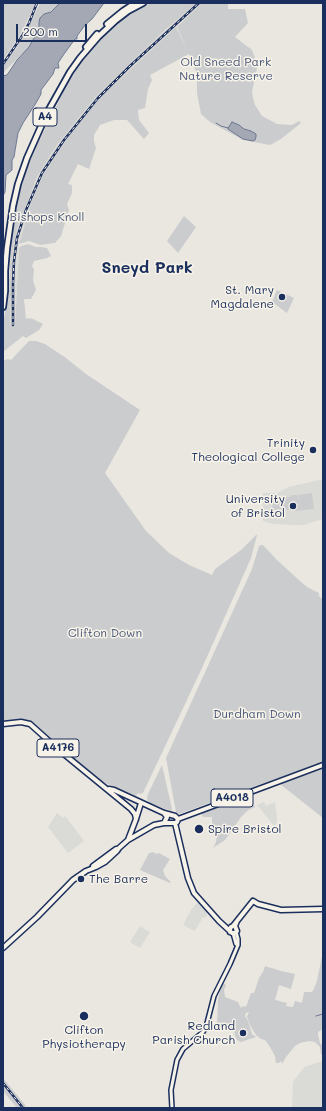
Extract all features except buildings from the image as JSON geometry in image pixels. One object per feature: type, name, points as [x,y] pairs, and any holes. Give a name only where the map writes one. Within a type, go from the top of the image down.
[{"type":"highway","name":"A4","points":[[80,58],[90,41],[98,32],[113,18],[135,3]]},
{"type":"highway","name":"A4","points":[[3,307],[9,227],[18,184],[27,158],[47,112],[80,58],[107,28],[143,3]]},
{"type":"main road","name":"A4176","points":[[3,724],[24,722],[30,724],[59,750],[133,810],[136,819]]},
{"type":"main road","name":"A4018","points":[[164,823],[177,820],[323,765]]},
{"type":"main road","name":"A4176","points":[[108,789],[114,790],[142,803]]},
{"type":"main road","points":[[128,840],[142,803],[164,813],[175,816],[177,820],[186,873],[190,885],[194,893],[224,927],[233,930],[237,921],[253,901],[258,904],[280,910],[323,909]]},
{"type":"main road","points":[[3,948],[43,911],[73,880],[109,859],[128,840],[154,825],[164,823],[167,818],[164,813]]},
{"type":"main road","points":[[133,827],[134,831],[138,834]]},
{"type":"street","points":[[172,1108],[171,1090],[177,1060],[183,1049],[204,1030],[207,1024],[214,996],[237,948],[233,930]]},
{"type":"shaded area","points":[[60,3],[104,3],[92,19],[85,25],[77,36],[77,39],[75,39],[64,54],[58,63],[59,68],[55,68],[53,74],[41,90],[41,94],[23,123],[18,133],[14,157],[12,160],[12,170],[6,175],[5,192],[3,196],[3,76],[7,75],[17,60],[29,47],[34,38],[39,34],[40,18],[44,14],[51,12]]},
{"type":"shaded area","points":[[197,3],[202,3],[143,59],[139,54]]},
{"type":"shaded area","points":[[138,56],[142,60],[99,99],[70,134],[43,175],[31,203],[19,244],[15,326],[10,325],[13,249],[17,229],[37,178],[56,146],[96,95]]},
{"type":"shaded area","points":[[232,122],[256,134],[255,140],[243,139],[228,129]]},
{"type":"shaded area","name":"University of Bristol","points":[[323,479],[323,519],[303,525],[273,524],[263,521],[263,493],[277,493],[289,487]]},
{"type":"shaded area","points":[[264,802],[266,806],[275,802],[277,819],[275,827],[257,805]]},
{"type":"shaded area","points":[[57,813],[63,818],[65,816],[66,817],[84,841],[68,853],[48,827]]},
{"type":"shaded area","points":[[198,902],[208,913],[205,918],[203,917],[195,931],[183,925],[191,910]]},
{"type":"shaded area","points":[[140,926],[150,932],[140,948],[130,942]]},
{"type":"shaded area","points":[[323,1061],[323,1108],[292,1108],[293,1082],[304,1067]]},
{"type":"green space","points":[[3,3],[36,3],[20,35],[3,60]]},
{"type":"green space","points":[[40,3],[60,3],[21,81],[3,76],[7,75],[24,52],[3,73],[3,65],[17,47]]},
{"type":"green space","points":[[148,3],[197,3],[167,28],[96,96],[56,146],[37,177],[17,229],[13,249],[10,325],[15,326],[19,248],[28,244],[36,247],[47,248],[51,256],[34,261],[32,266],[34,269],[33,280],[36,290],[31,299],[24,299],[26,319],[31,318],[43,324],[39,330],[26,338],[23,336],[3,352],[3,322],[8,300],[12,236],[17,205],[24,177],[36,147],[64,91],[87,52],[106,31],[123,18]]},
{"type":"green space","points":[[202,3],[228,3],[228,9],[245,9],[248,23],[235,37],[252,50],[256,61],[257,68],[252,92],[255,105],[262,116],[277,124],[292,125],[299,121],[301,123],[281,139],[270,145],[243,140],[210,122],[201,114],[197,93],[197,74],[189,54],[150,75],[152,80],[148,89],[145,108],[138,110],[139,120],[149,133],[144,139],[127,120],[114,120],[100,125],[94,135],[96,148],[89,169],[78,164],[68,184],[72,185],[72,193],[67,204],[69,210],[61,236],[55,243],[40,245],[29,241],[19,244],[31,203],[43,175],[70,134],[99,99],[176,27],[187,50],[177,27]]},
{"type":"green space","points":[[184,216],[196,227],[178,253],[167,241]]},
{"type":"green space","points":[[277,290],[294,298],[287,313],[272,302]]},
{"type":"green space","name":"Clifton Down","points":[[29,341],[36,341],[45,344],[86,374],[140,410],[105,473],[146,531],[169,553],[189,565],[212,575],[215,569],[241,550],[257,535],[251,558],[202,668],[143,793],[138,793],[136,796],[105,783],[78,764],[30,722],[19,720],[3,721],[3,361],[8,359],[11,360]]},
{"type":"green space","points":[[312,493],[314,509],[293,511],[291,509],[272,510],[274,501],[290,497],[292,495],[298,495],[300,506],[299,495]]},
{"type":"green space","name":"Durdham Down","points":[[263,545],[307,587],[319,593],[319,596],[323,600],[323,762],[179,814],[176,812],[166,758],[252,569],[259,546]]},
{"type":"green space","points":[[162,765],[172,809],[171,811],[150,803],[147,799]]},
{"type":"green space","points":[[323,769],[323,818],[280,784]]},
{"type":"green space","points":[[249,794],[255,807],[247,811],[225,840],[213,848],[216,842],[217,834],[212,824],[212,817],[203,817],[201,813]]},
{"type":"green space","points":[[153,852],[156,854],[159,853],[170,859],[163,870],[165,876],[171,882],[170,883],[140,870],[149,853]]},
{"type":"green space","points":[[323,951],[323,1029],[318,1032],[318,1035],[320,1043],[323,1046],[323,1055],[321,1054],[320,1047],[315,1042],[309,1041],[295,1046],[282,1064],[281,1061],[276,1063],[275,1056],[270,1047],[265,1040],[256,1035],[251,1027],[247,1017],[249,1012],[246,1013],[245,1016],[252,1034],[256,1037],[241,1042],[237,1040],[235,1036],[234,1027],[231,1029],[217,1028],[218,1000],[223,983],[226,985],[224,990],[225,997],[238,1002],[241,1008],[243,1006],[246,1007],[251,993],[254,993],[265,966],[295,974],[291,989],[279,985],[275,1000],[287,1003],[286,1006],[293,1007],[295,1001],[302,1003],[304,992],[312,992],[314,989]]},
{"type":"green space","points":[[3,1078],[26,1106],[26,1108],[17,1108],[3,1091]]},
{"type":"waterway","points":[[216,123],[228,128]]},
{"type":"waterway","points":[[316,1016],[323,1014]]},
{"type":"railway","points":[[3,64],[22,36],[37,3]]},
{"type":"railway","points":[[13,325],[14,261],[17,238],[26,210],[42,173],[64,140],[98,98],[130,66],[199,3]]},
{"type":"railway","points":[[3,1083],[23,1108]]},
{"type":"place","name":"St. Mary Magdalene","points":[[282,297]]},
{"type":"place","name":"Trinity Theological College","points":[[313,450]]},
{"type":"place","name":"University of Bristol","points":[[293,506]]},
{"type":"place","name":"Spire Bristol","points":[[199,829]]},
{"type":"place","name":"The Barre","points":[[81,879]]},
{"type":"place","name":"Clifton Physiotherapy","points":[[84,1016]]},
{"type":"place","name":"Redland Parish Church","points":[[243,1033]]},
{"type":"district","name":"Sneyd Park","points":[[147,268]]},
{"type":"park label","name":"Old Sneed Park Nature Reserve","points":[[226,69]]},
{"type":"park label","name":"Bishops Knoll","points":[[47,217]]}]
